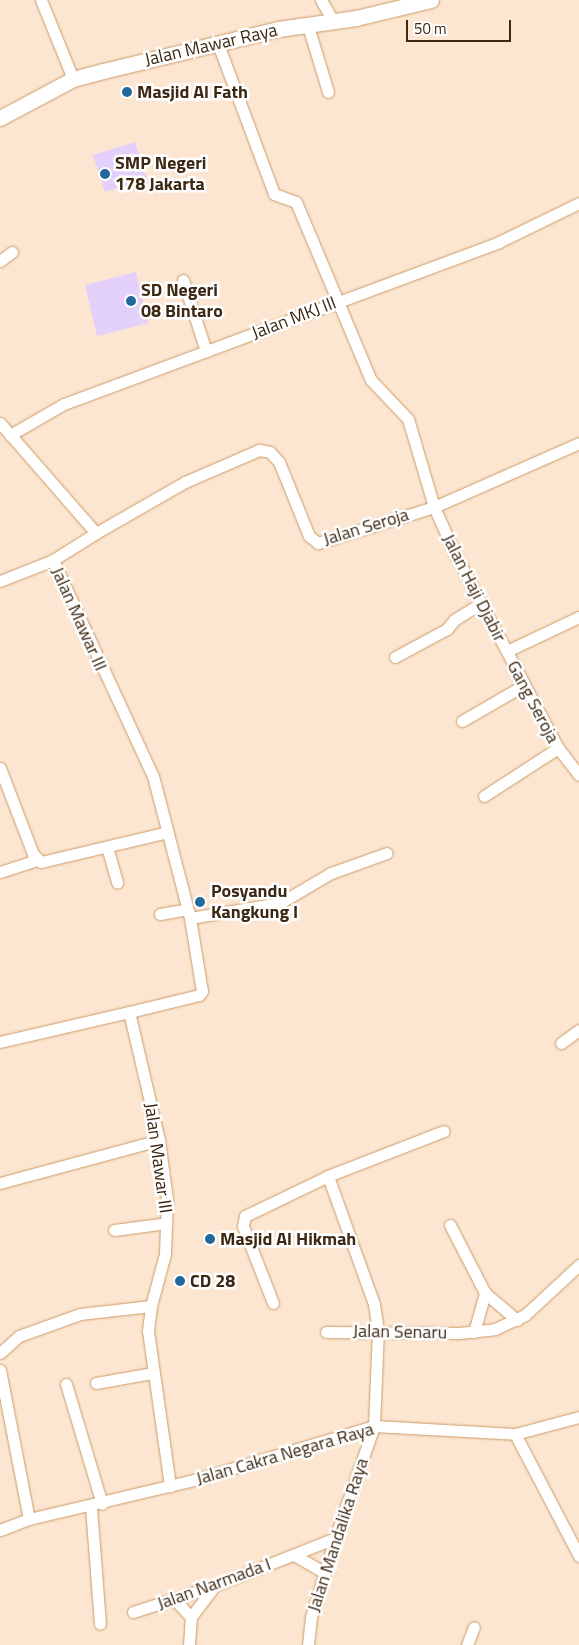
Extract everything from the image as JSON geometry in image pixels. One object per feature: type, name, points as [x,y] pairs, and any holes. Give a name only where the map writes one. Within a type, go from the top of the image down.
[{"type":"street","points":[[41,0],[73,79]]},
{"type":"street","points":[[322,0],[333,21]]},
{"type":"street","name":"Jalan Mawar Raya","points":[[0,118],[73,79],[278,29],[333,21],[388,5],[432,0]]},
{"type":"street","points":[[308,26],[328,92]]},
{"type":"street","points":[[218,44],[274,194],[296,202],[371,380],[408,419],[434,507]]},
{"type":"street","name":"Jalan MKJ III","points":[[10,435],[64,404],[525,232],[579,203]]},
{"type":"street","points":[[0,261],[12,252]]},
{"type":"street","points":[[183,280],[206,352]]},
{"type":"street","points":[[0,423],[96,533]]},
{"type":"street","name":"Jalan Seroja","points":[[96,533],[184,482],[259,450],[270,452],[280,462],[309,536],[317,543],[434,507],[579,443]]},
{"type":"street","name":"Jalan Haji Djabir","points":[[434,507],[507,651],[579,617]]},
{"type":"street","name":"Jalan Mawar III","points":[[96,533],[53,560],[86,638],[144,752],[168,832],[188,914],[201,993],[129,1012],[159,1140],[167,1223],[161,1276],[151,1306],[148,1331],[170,1486]]},
{"type":"street","points":[[0,581],[53,560]]},
{"type":"street","points":[[395,657],[447,629],[454,620],[481,603]]},
{"type":"street","name":"Gang Seroja","points":[[507,651],[558,748],[579,775]]},
{"type":"street","points":[[462,721],[524,684]]},
{"type":"street","points":[[484,796],[558,748]]},
{"type":"street","points":[[0,768],[37,860]]},
{"type":"street","points":[[0,872],[37,860],[47,863],[107,846],[168,832]]},
{"type":"street","points":[[107,846],[117,883]]},
{"type":"street","points":[[160,914],[188,914],[280,903],[332,873],[387,853]]},
{"type":"street","points":[[0,1042],[129,1012]]},
{"type":"street","points":[[561,1043],[579,1030]]},
{"type":"street","points":[[273,1303],[243,1226],[244,1218],[328,1176],[444,1131]]},
{"type":"street","points":[[0,1183],[159,1140]]},
{"type":"street","name":"Jalan Mandalika Raya","points":[[308,1645],[312,1617],[335,1538],[374,1426],[378,1330],[370,1285],[328,1176]]},
{"type":"street","points":[[114,1230],[167,1223]]},
{"type":"street","points":[[450,1225],[486,1293],[517,1320]]},
{"type":"street","name":"Jalan Senaru","points":[[326,1332],[378,1330],[474,1332],[495,1329],[517,1320],[544,1300],[579,1265]]},
{"type":"street","points":[[474,1332],[486,1293]]},
{"type":"street","points":[[0,1353],[18,1336],[80,1314],[151,1306]]},
{"type":"street","points":[[0,1370],[30,1519]]},
{"type":"street","points":[[96,1383],[153,1373]]},
{"type":"street","points":[[66,1384],[96,1505],[100,1624]]},
{"type":"street","name":"Jalan Cakra Negara Raya","points":[[170,1486],[374,1426],[515,1434],[579,1418]]},
{"type":"street","points":[[515,1434],[579,1556]]},
{"type":"street","points":[[0,1530],[30,1519],[96,1505],[170,1486]]},
{"type":"street","name":"Jalan Narmada I","points":[[133,1612],[214,1586],[335,1538]]},
{"type":"street","name":"Jalan Narmada I","points":[[294,1555],[325,1573]]},
{"type":"street","points":[[189,1645],[191,1617],[214,1586]]},
{"type":"street","points":[[174,1599],[191,1617]]},
{"type":"street","points":[[467,1645],[474,1627]]},
{"type":"shaded area","points":[[135,142],[147,179],[105,192],[93,155]]},
{"type":"shaded area","points":[[136,272],[148,323],[97,336],[85,285]]},
{"type":"place","name":"Masjid Al Fath","points":[[127,92]]},
{"type":"place","name":"SMP Negeri 178 Jakarta","points":[[105,174]]},
{"type":"place","name":"SD Negeri 08 Bintaro","points":[[131,301]]},
{"type":"place","name":"Posyandu Kangkung I","points":[[200,902]]},
{"type":"place","name":"Masjid Al Hikmah","points":[[210,1239]]},
{"type":"place","name":"CD 28","points":[[180,1281]]}]
